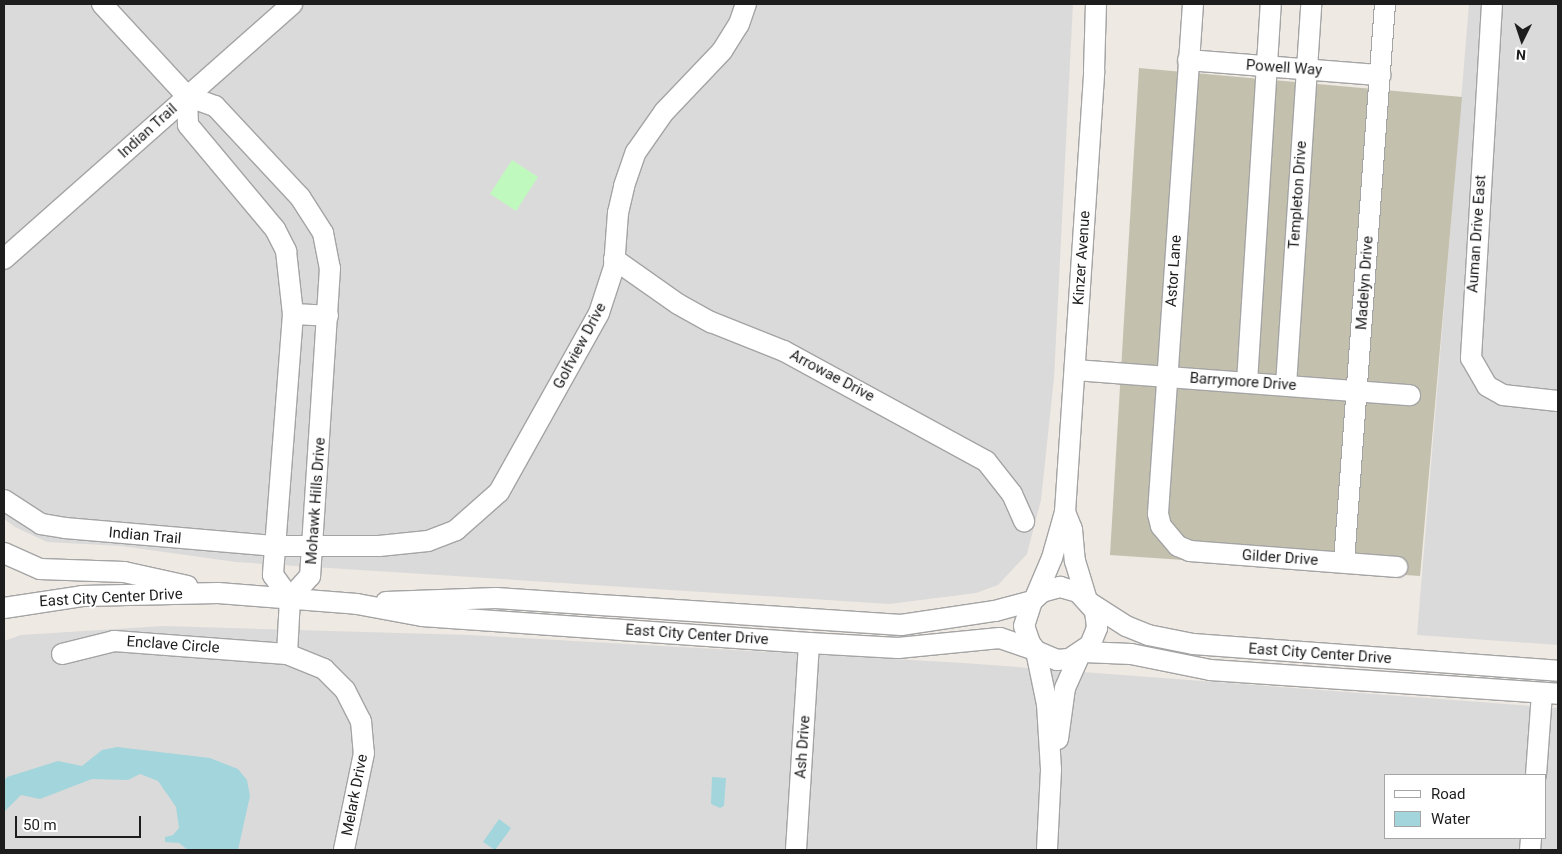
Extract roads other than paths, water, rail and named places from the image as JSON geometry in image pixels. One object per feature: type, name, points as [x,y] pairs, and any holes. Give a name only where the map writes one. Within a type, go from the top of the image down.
[{"type":"street","name":"Mohawk Hills Drive","points":[[102,4],[187,96],[215,106],[304,204],[323,233],[330,268],[328,316],[294,547],[274,575],[290,598],[310,576],[294,547],[294,314],[286,251],[279,237],[188,125],[187,96]]},
{"type":"street","name":"Indian Trail","points":[[4,259],[292,4]]},
{"type":"street","name":"Golfview Drive","points":[[294,547],[428,541],[456,530],[481,512],[499,492],[516,466],[599,313],[608,291],[614,259],[618,213],[636,152],[664,112],[722,51],[739,24],[746,4]]},
{"type":"street","name":"Kinzer Avenue","points":[[1033,599],[1052,558],[1065,512],[1096,4]]},
{"type":"street","name":"Astor Lane","points":[[1168,536],[1158,514],[1192,4]]},
{"type":"street","points":[[1247,382],[1271,4]]},
{"type":"street","name":"Templeton Drive","points":[[1286,385],[1311,4]]},
{"type":"street","name":"Madelyn Drive","points":[[1344,562],[1385,4]]},
{"type":"street","name":"Auman Drive East","points":[[1492,4],[1471,358],[1487,386],[1503,395],[1558,401]]},
{"type":"street","name":"Powell Way","points":[[1188,60],[1380,75]]},
{"type":"street","name":"Arrowae Drive","points":[[614,259],[678,304],[710,322],[784,351],[986,461],[1012,494],[1024,521]]},
{"type":"street","points":[[294,314],[328,316]]},
{"type":"street","name":"Barrymore Drive","points":[[1075,370],[1410,395]]},
{"type":"street","name":"Indian Trail","points":[[4,500],[41,524],[65,528],[294,547]]},
{"type":"street","name":"Kinzer Avenue","points":[[1065,512],[1072,529],[1075,560],[1088,600]]},
{"type":"street","name":"Gilder Drive","points":[[1168,536],[1190,552],[1398,566]]},
{"type":"street","name":"East City Center Drive","points":[[4,553],[40,569],[124,572],[218,593]]},
{"type":"street","points":[[1047,850],[1051,770],[1047,696],[1036,650],[1024,626],[1033,599],[1060,587],[1088,600],[1097,628],[1065,688],[1051,770]]},
{"type":"street","name":"East City Center Drive","points":[[4,608],[82,596],[218,593],[357,604],[422,616],[809,643],[898,648],[997,638],[1036,650]]},
{"type":"street","name":"East City Center Drive","points":[[357,604],[455,597],[496,598],[901,625],[969,617],[1033,599]]},
{"type":"street","points":[[287,654],[290,598]]},
{"type":"street","name":"East City Center Drive","points":[[1088,600],[1126,626],[1155,637],[1193,644],[1558,671]]},
{"type":"street","name":"Enclave Circle","points":[[62,654],[114,641],[287,654]]},
{"type":"street","name":"Ash Drive","points":[[796,850],[809,643]]},
{"type":"street","points":[[1036,650],[1057,660],[1082,653]]},
{"type":"street","name":"East City Center Drive","points":[[1082,653],[1131,654],[1210,670],[1550,693]]},
{"type":"street","name":"Melark Drive","points":[[287,654],[324,669],[345,690],[361,721],[364,753],[344,850]]},
{"type":"street","points":[[1536,774],[1550,693]]},
{"type":"water","points":[[117,747],[210,758],[238,769],[247,780],[250,796],[238,850],[188,850],[179,843],[165,842],[165,837],[173,835],[179,828],[176,807],[158,781],[140,774],[128,780],[92,779],[40,799],[21,795],[4,812],[4,781],[7,777],[58,761],[82,766],[102,750]]},
{"type":"water","points":[[712,777],[726,778],[724,806],[720,808],[711,804]]},
{"type":"water","points":[[499,819],[511,828],[495,850],[483,842]]}]
